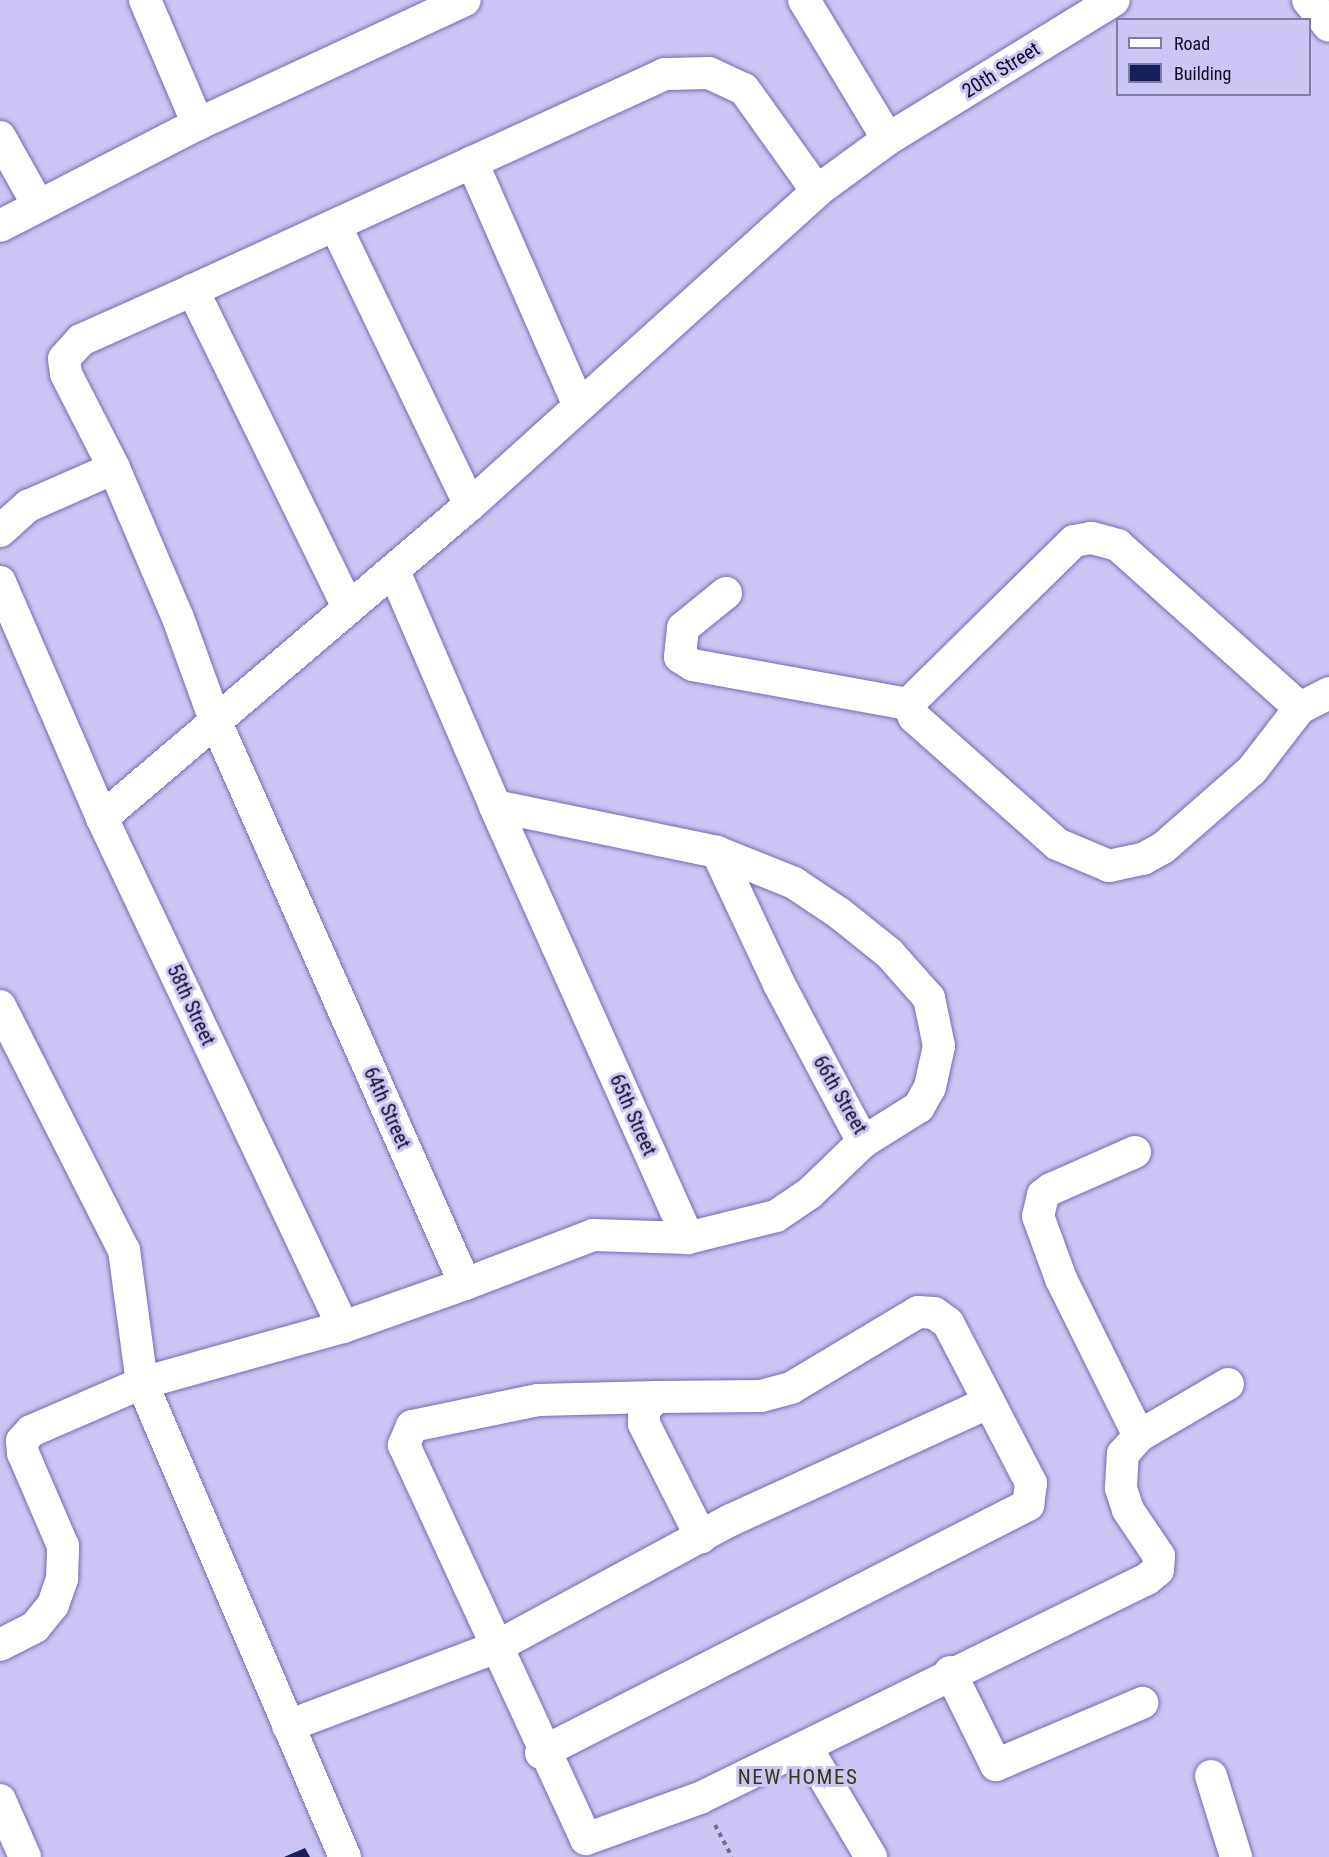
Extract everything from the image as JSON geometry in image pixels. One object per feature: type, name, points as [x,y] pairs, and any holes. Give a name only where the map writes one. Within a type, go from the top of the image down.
[{"type":"street","points":[[145,0],[198,124]]},
{"type":"street","points":[[0,226],[198,124],[465,0]]},
{"type":"street","points":[[804,0],[888,139]]},
{"type":"street","name":"20th Street","points":[[215,720],[470,505],[817,191],[888,139],[1114,0]]},
{"type":"street","points":[[1308,0],[1329,26]]},
{"type":"street","points":[[348,607],[193,290],[337,229],[472,162],[664,74],[709,73],[744,88],[817,191]]},
{"type":"street","points":[[0,137],[38,205]]},
{"type":"street","points":[[472,162],[579,406]]},
{"type":"street","points":[[337,229],[470,505]]},
{"type":"street","name":"64th Street","points":[[193,290],[81,340],[64,358],[66,374],[114,468],[178,618],[215,720],[465,1284]]},
{"type":"street","points":[[0,531],[28,506],[114,468]]},
{"type":"street","points":[[908,704],[1074,541],[1091,538],[1118,545],[1300,708]]},
{"type":"street","name":"65th Street","points":[[394,571],[495,806],[688,1238]]},
{"type":"street","name":"58th Street","points":[[0,582],[102,818],[344,1327]]},
{"type":"street","points":[[726,592],[683,628],[681,657],[693,665],[908,704]]},
{"type":"street","points":[[908,704],[914,717],[1057,844],[1109,866],[1143,859],[1163,848],[1252,770],[1300,708],[1329,693]]},
{"type":"street","points":[[102,818],[215,720]]},
{"type":"street","points":[[495,806],[717,852]]},
{"type":"street","name":"66th Street","points":[[717,852],[794,884],[839,913],[890,953],[929,998],[939,1046],[930,1087],[919,1107],[862,1142],[779,984],[717,852]]},
{"type":"street","points":[[0,1006],[124,1250],[142,1383],[345,1857]]},
{"type":"street","points":[[0,1644],[35,1627],[53,1605],[62,1579],[63,1546],[22,1441],[31,1431],[142,1383],[344,1327],[593,1235],[688,1238],[776,1216],[810,1193],[862,1142]]},
{"type":"street","points":[[1135,1152],[1051,1189],[1043,1195],[1038,1216],[1061,1279],[1138,1436]]},
{"type":"street","points":[[542,1753],[1028,1505],[1031,1483],[987,1403],[948,1323],[934,1313],[918,1312],[792,1388],[761,1396],[538,1400],[412,1426],[404,1445],[542,1753],[590,1848],[806,1747],[950,1672],[1158,1570],[1159,1556],[1128,1510],[1121,1488],[1123,1454],[1138,1436],[1228,1384]]},
{"type":"street","points":[[656,1397],[644,1410],[644,1424],[701,1537]]},
{"type":"street","points":[[288,1726],[494,1648],[701,1537],[987,1403]]},
{"type":"street","points":[[950,1672],[996,1765],[1142,1703]]},
{"type":"street","points":[[806,1747],[871,1857]]},
{"type":"street","points":[[1211,1776],[1236,1857]]},
{"type":"street","points":[[0,1800],[26,1857]]},
{"type":"building","points":[[305,1848],[310,1857],[284,1857]]},
{"type":"district","name":"NEW HOMES","points":[[798,1777]]}]
